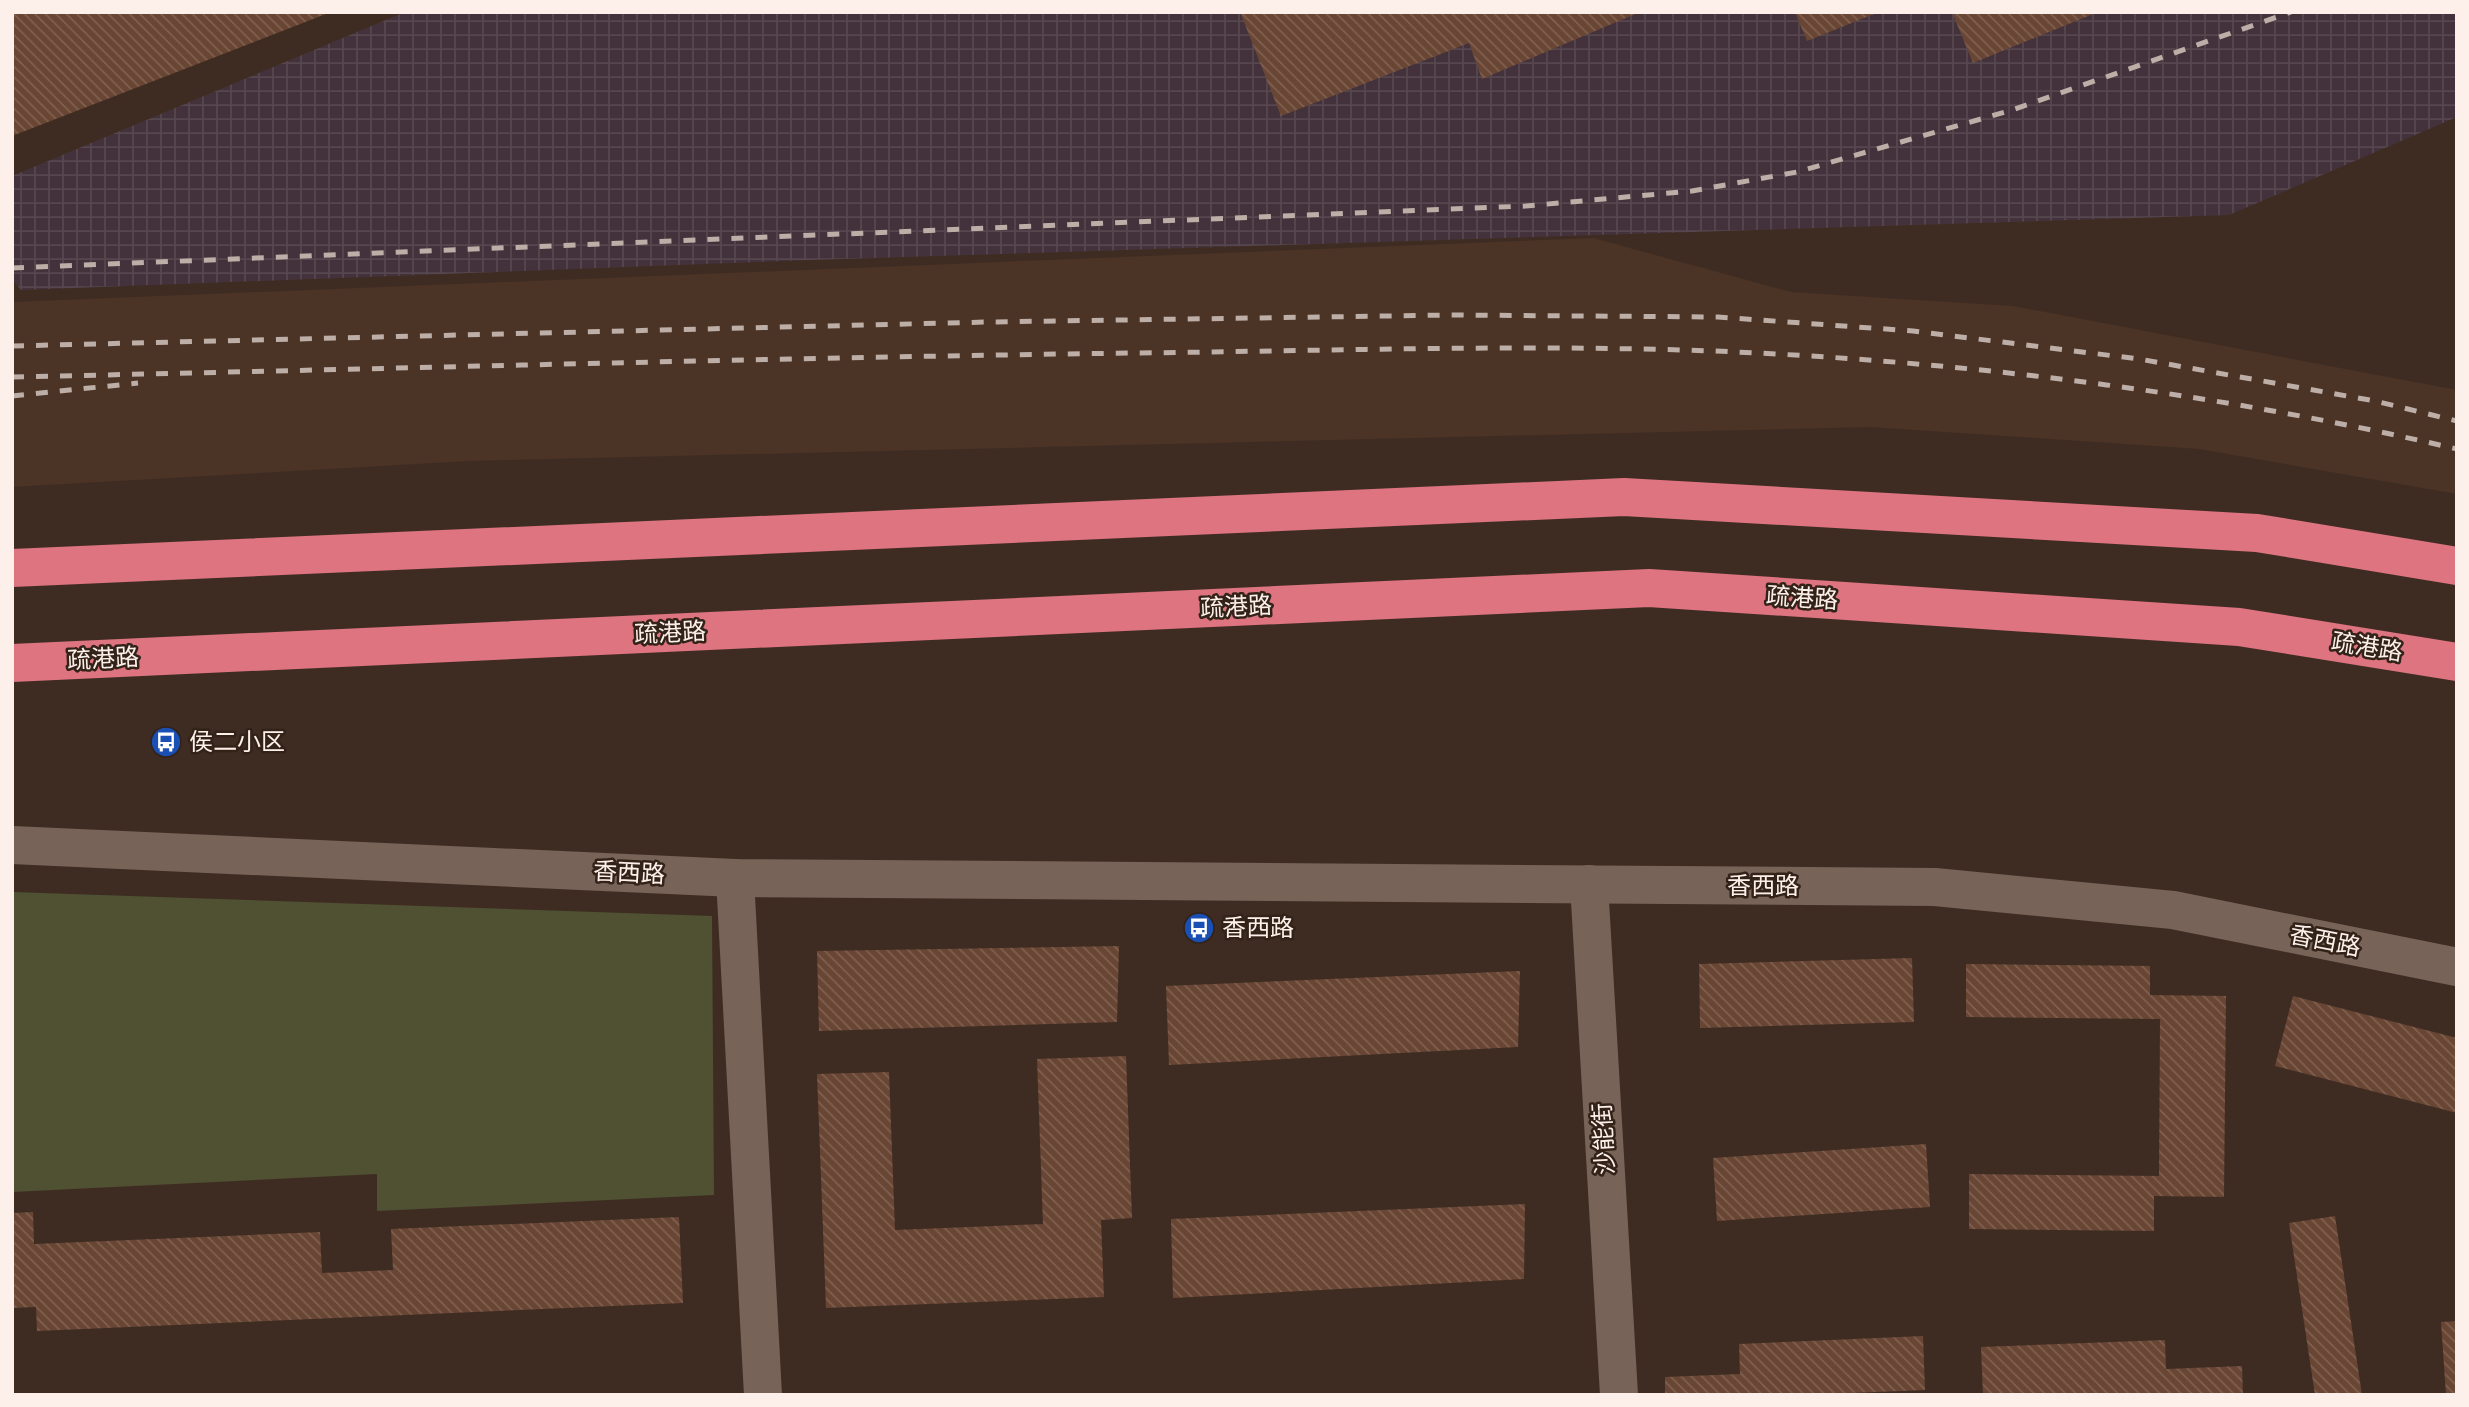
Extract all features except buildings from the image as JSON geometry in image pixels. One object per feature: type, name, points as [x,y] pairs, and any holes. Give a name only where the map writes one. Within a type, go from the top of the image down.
[{"type":"highway","points":[[12,568],[1624,497],[2257,533],[2457,566]]},
{"type":"highway","name":"疏港路","points":[[12,663],[1649,588],[2239,627],[2457,662]]},
{"type":"street","name":"香西路","points":[[12,845],[735,878],[1948,888],[2173,910],[2457,968]]},
{"type":"street","points":[[735,878],[763,1395]]},
{"type":"street","name":"沙能街","points":[[1589,884],[1619,1395]]},
{"type":"shaded area","points":[[405,12],[2457,12],[2457,117],[2229,215],[810,260],[21,290],[12,279],[12,176]]},
{"type":"shaded area","points":[[1593,238],[1791,292],[2013,306],[2457,390],[2457,494],[2199,449],[1870,427],[470,461],[12,487],[12,302]]},
{"type":"green space","points":[[12,892],[712,916],[714,1195],[377,1211],[377,1174],[12,1192]]},
{"type":"railway","points":[[12,268],[1526,206],[1692,191],[1797,172],[2012,110],[2291,12]]},
{"type":"railway","points":[[12,346],[988,322],[1452,315],[1718,317],[1913,331],[2139,359],[2375,401],[2457,421]]},
{"type":"railway","points":[[12,377],[1350,350],[1568,348],[1713,351],[1900,363],[2087,382],[2273,411],[2457,449]]},
{"type":"railway","points":[[12,396],[138,383]]},
{"type":"place","name":"侯二小区","points":[[166,742]]},
{"type":"place","name":"香西路","points":[[1199,928]]}]
